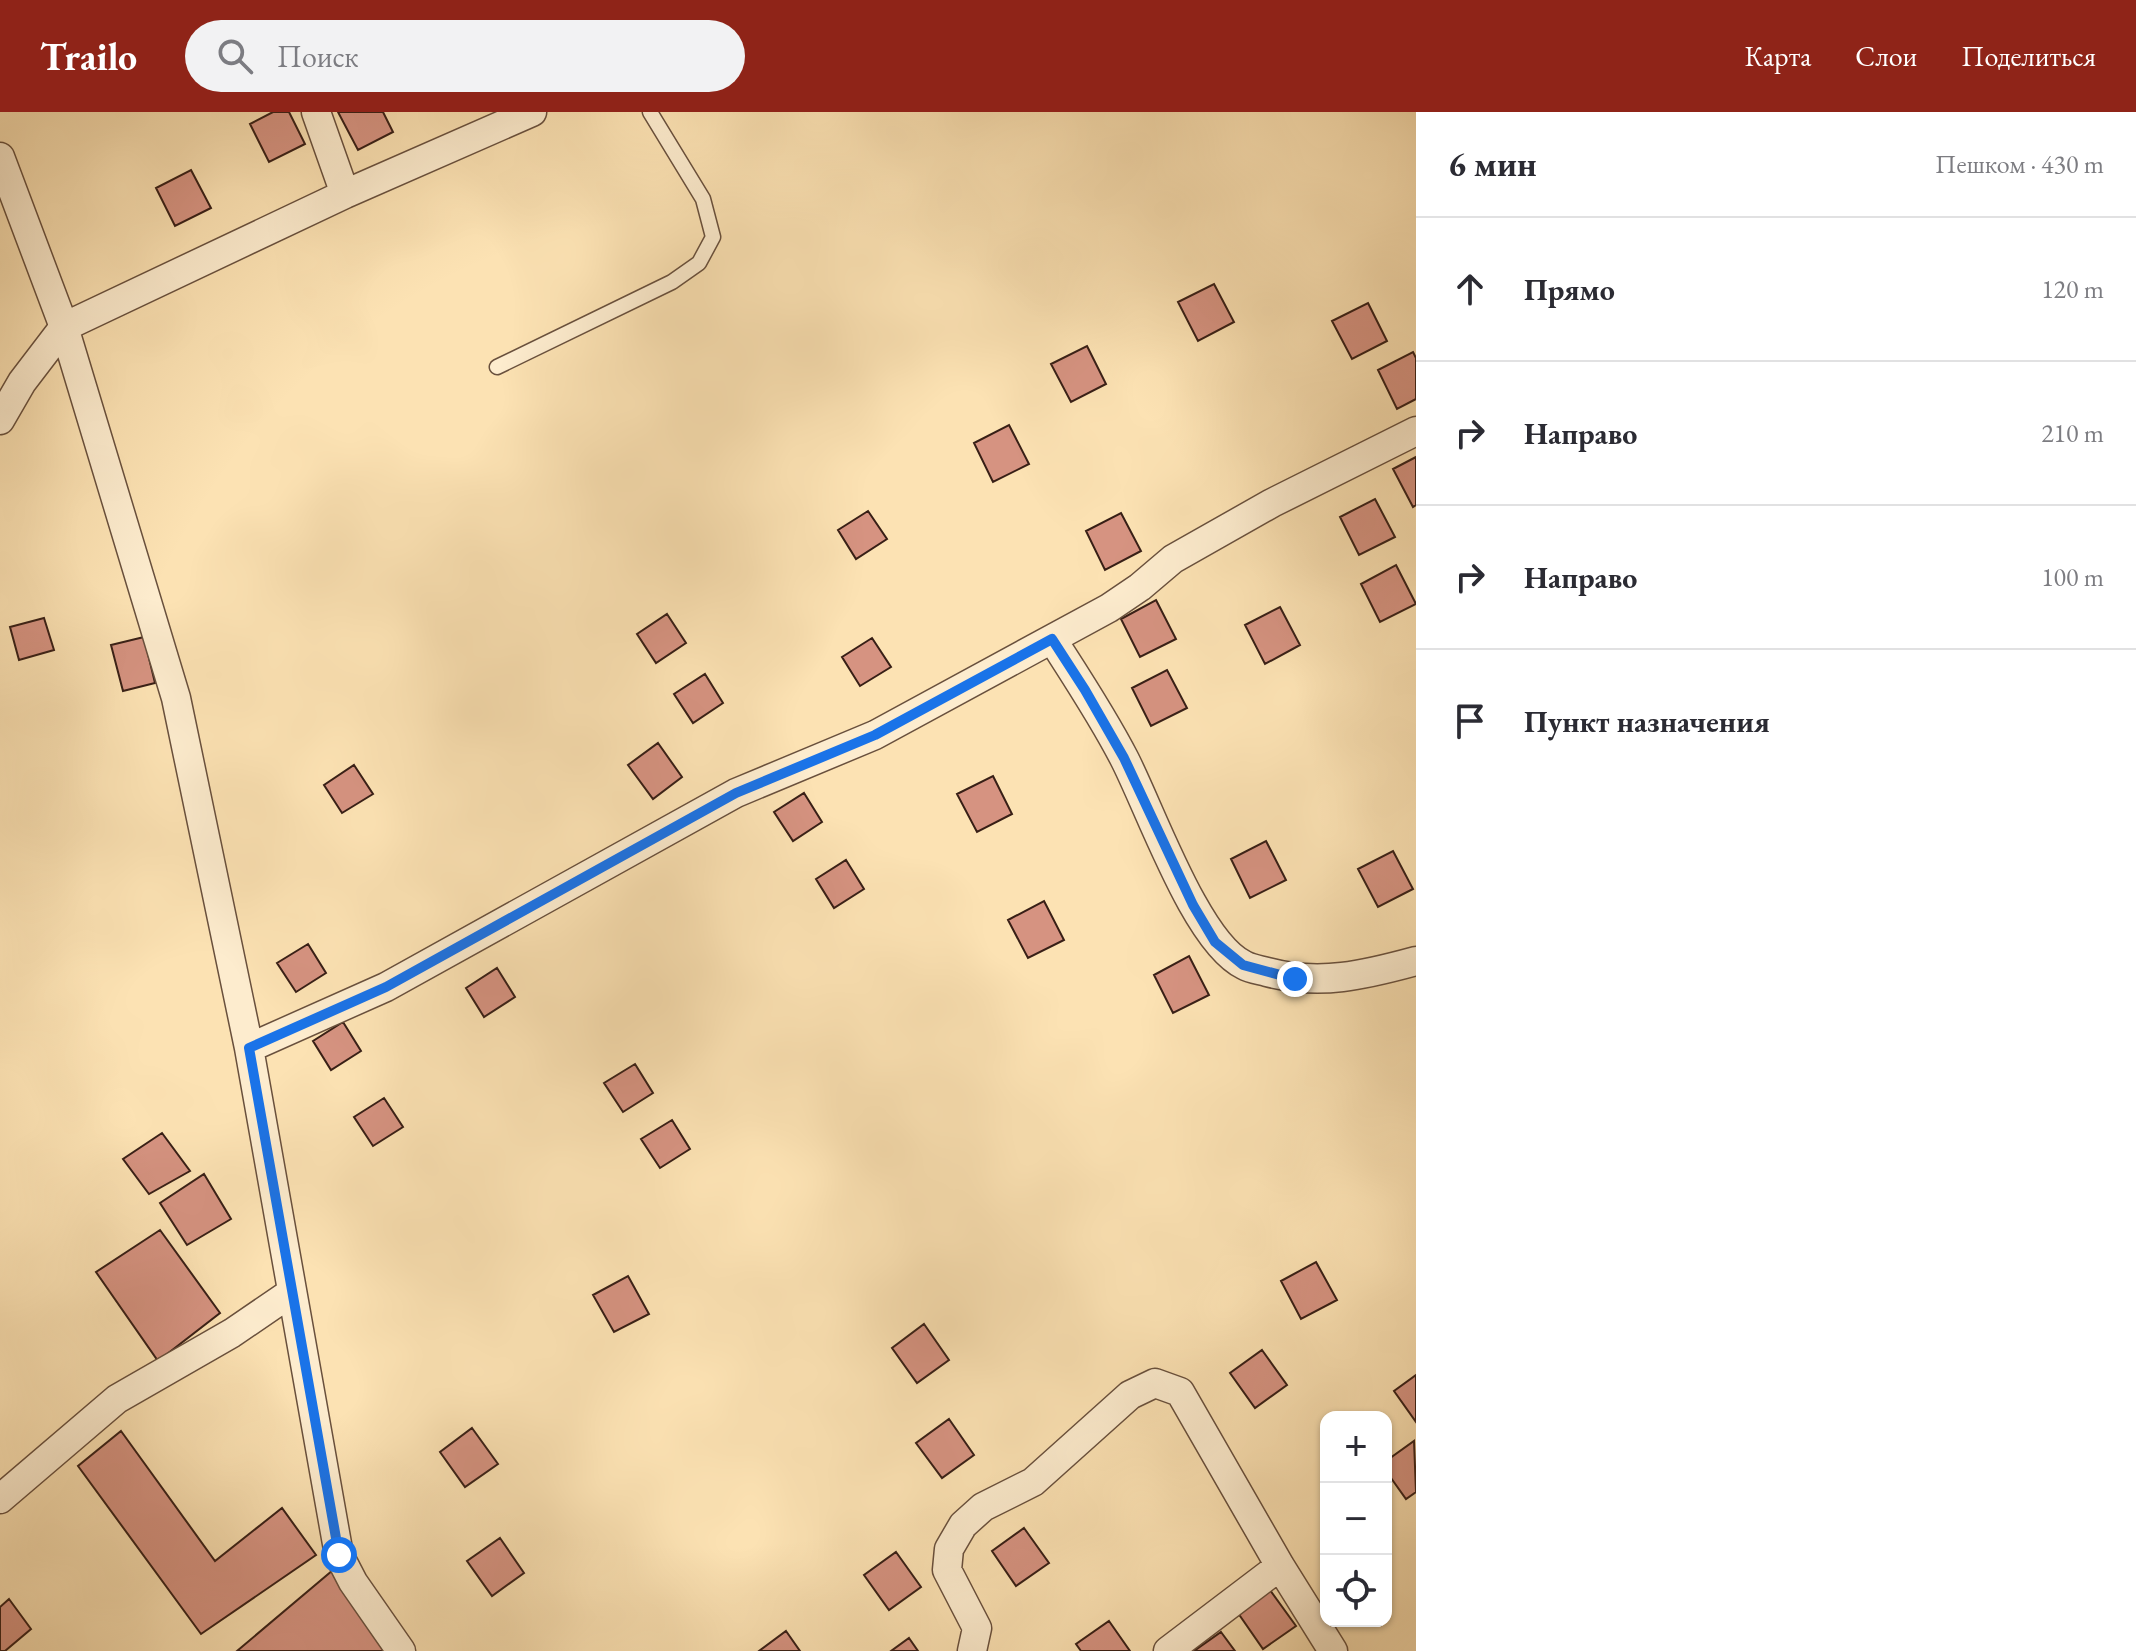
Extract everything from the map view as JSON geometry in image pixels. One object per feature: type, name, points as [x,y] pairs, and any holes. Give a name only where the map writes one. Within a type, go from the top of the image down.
[{"type":"street","points":[[316,112],[345,194]]},
{"type":"street","points":[[0,420],[22,382],[64,327],[345,194],[532,112]]},
{"type":"street","points":[[0,157],[64,327],[176,698],[249,1048],[339,1555],[353,1582],[401,1651]]},
{"type":"street","points":[[249,1048],[386,987],[736,793],[875,735],[1109,608],[1185,552],[1272,503],[1416,431]]},
{"type":"street","points":[[1052,639],[1124,758],[1193,905],[1215,942],[1243,965],[1295,979],[1361,976],[1416,961]]},
{"type":"street","points":[[0,1499],[117,1399],[232,1333],[292,1292]]},
{"type":"street","points":[[972,1651],[977,1628],[947,1570],[949,1549],[963,1525],[983,1507],[1033,1482],[1130,1395],[1155,1383],[1180,1392],[1280,1566],[1333,1651]]},
{"type":"street","points":[[1168,1651],[1280,1566]]},
{"type":"lane","points":[[497,367],[672,282],[699,263],[713,237],[703,199],[650,112]]},
{"type":"building","points":[[273,112],[289,112],[305,144],[269,162],[250,124]]},
{"type":"building","points":[[338,112],[383,112],[393,132],[358,150]]},
{"type":"building","points":[[191,170],[211,208],[175,226],[156,188]]},
{"type":"building","points":[[1214,284],[1234,322],[1198,341],[1178,302]]},
{"type":"building","points":[[1368,303],[1387,341],[1352,359],[1332,321]]},
{"type":"building","points":[[1087,346],[1106,384],[1071,402],[1051,364]]},
{"type":"building","points":[[1413,352],[1416,358],[1416,399],[1397,409],[1378,370]]},
{"type":"building","points":[[1009,425],[1029,464],[993,482],[974,443]]},
{"type":"building","points":[[1416,457],[1416,505],[1413,507],[1393,469]]},
{"type":"building","points":[[1375,499],[1395,537],[1359,555],[1340,517]]},
{"type":"building","points":[[868,511],[887,539],[856,559],[838,530]]},
{"type":"building","points":[[1121,513],[1141,551],[1105,570],[1086,531]]},
{"type":"building","points":[[1396,565],[1416,604],[1380,622],[1361,584]]},
{"type":"building","points":[[1156,600],[1176,639],[1140,657],[1121,619]]},
{"type":"building","points":[[1280,607],[1300,645],[1265,664],[1245,625]]},
{"type":"building","points":[[667,614],[686,643],[656,663],[637,634]]},
{"type":"building","points":[[44,618],[54,650],[19,660],[10,627]]},
{"type":"building","points":[[144,637],[155,683],[123,691],[111,645]]},
{"type":"building","points":[[872,638],[891,667],[860,686],[842,657]]},
{"type":"building","points":[[1167,670],[1187,708],[1151,726],[1132,688]]},
{"type":"building","points":[[705,674],[723,703],[693,723],[674,694]]},
{"type":"building","points":[[658,743],[682,777],[653,799],[628,765]]},
{"type":"building","points":[[354,765],[373,794],[342,813],[324,785]]},
{"type":"building","points":[[993,776],[1012,814],[977,832],[957,794]]},
{"type":"building","points":[[804,793],[822,822],[793,841],[774,812]]},
{"type":"building","points":[[1266,841],[1286,880],[1250,898],[1231,859]]},
{"type":"building","points":[[1393,851],[1413,889],[1378,907],[1358,869]]},
{"type":"building","points":[[846,860],[864,889],[834,908],[816,879]]},
{"type":"building","points":[[1044,901],[1064,940],[1028,958],[1008,920]]},
{"type":"building","points":[[308,944],[326,973],[296,992],[277,963]]},
{"type":"building","points":[[1189,956],[1209,995],[1173,1013],[1154,975]]},
{"type":"building","points":[[497,968],[515,997],[484,1017],[466,988]]},
{"type":"building","points":[[343,1022],[361,1051],[331,1070],[313,1041]]},
{"type":"building","points":[[635,1064],[653,1093],[623,1112],[604,1083]]},
{"type":"building","points":[[384,1098],[403,1127],[373,1146],[354,1117]]},
{"type":"building","points":[[672,1120],[690,1149],[660,1168],[641,1139]]},
{"type":"building","points":[[162,1133],[190,1171],[149,1194],[123,1159]]},
{"type":"building","points":[[204,1174],[231,1219],[187,1245],[160,1203]]},
{"type":"building","points":[[160,1230],[220,1313],[158,1361],[96,1272]]},
{"type":"building","points":[[1316,1262],[1337,1300],[1301,1319],[1281,1281]]},
{"type":"building","points":[[628,1276],[649,1314],[614,1332],[593,1295]]},
{"type":"building","points":[[924,1324],[949,1360],[917,1383],[892,1348]]},
{"type":"building","points":[[1262,1350],[1287,1385],[1255,1408],[1230,1373]]},
{"type":"building","points":[[1416,1375],[1416,1422],[1394,1391]]},
{"type":"building","points":[[949,1419],[974,1455],[942,1478],[916,1443]]},
{"type":"building","points":[[472,1428],[498,1464],[465,1487],[440,1452]]},
{"type":"building","points":[[121,1431],[215,1561],[282,1508],[316,1555],[201,1634],[78,1466]]},
{"type":"building","points":[[1414,1441],[1416,1492],[1406,1499],[1392,1479],[1392,1457]]},
{"type":"building","points":[[1024,1528],[1049,1563],[1016,1586],[992,1551]]},
{"type":"building","points":[[500,1538],[524,1573],[492,1596],[467,1561]]},
{"type":"building","points":[[896,1552],[921,1587],[889,1610],[864,1575]]},
{"type":"building","points":[[333,1570],[387,1651],[237,1651]]},
{"type":"building","points":[[1270,1590],[1296,1626],[1263,1649],[1238,1613]]},
{"type":"building","points":[[9,1599],[31,1629],[5,1651],[0,1651],[0,1607]]},
{"type":"building","points":[[1109,1621],[1130,1651],[1081,1651],[1076,1644]]},
{"type":"building","points":[[786,1631],[800,1651],[759,1651]]},
{"type":"building","points":[[1221,1632],[1235,1651],[1194,1651]]},
{"type":"building","points":[[909,1638],[918,1651],[891,1651]]},
{"type":"route","points":[[339,1555],[249,1048],[386,987],[736,793],[875,735],[1052,639],[1124,758],[1193,905],[1215,942],[1243,965],[1295,979]]}]
